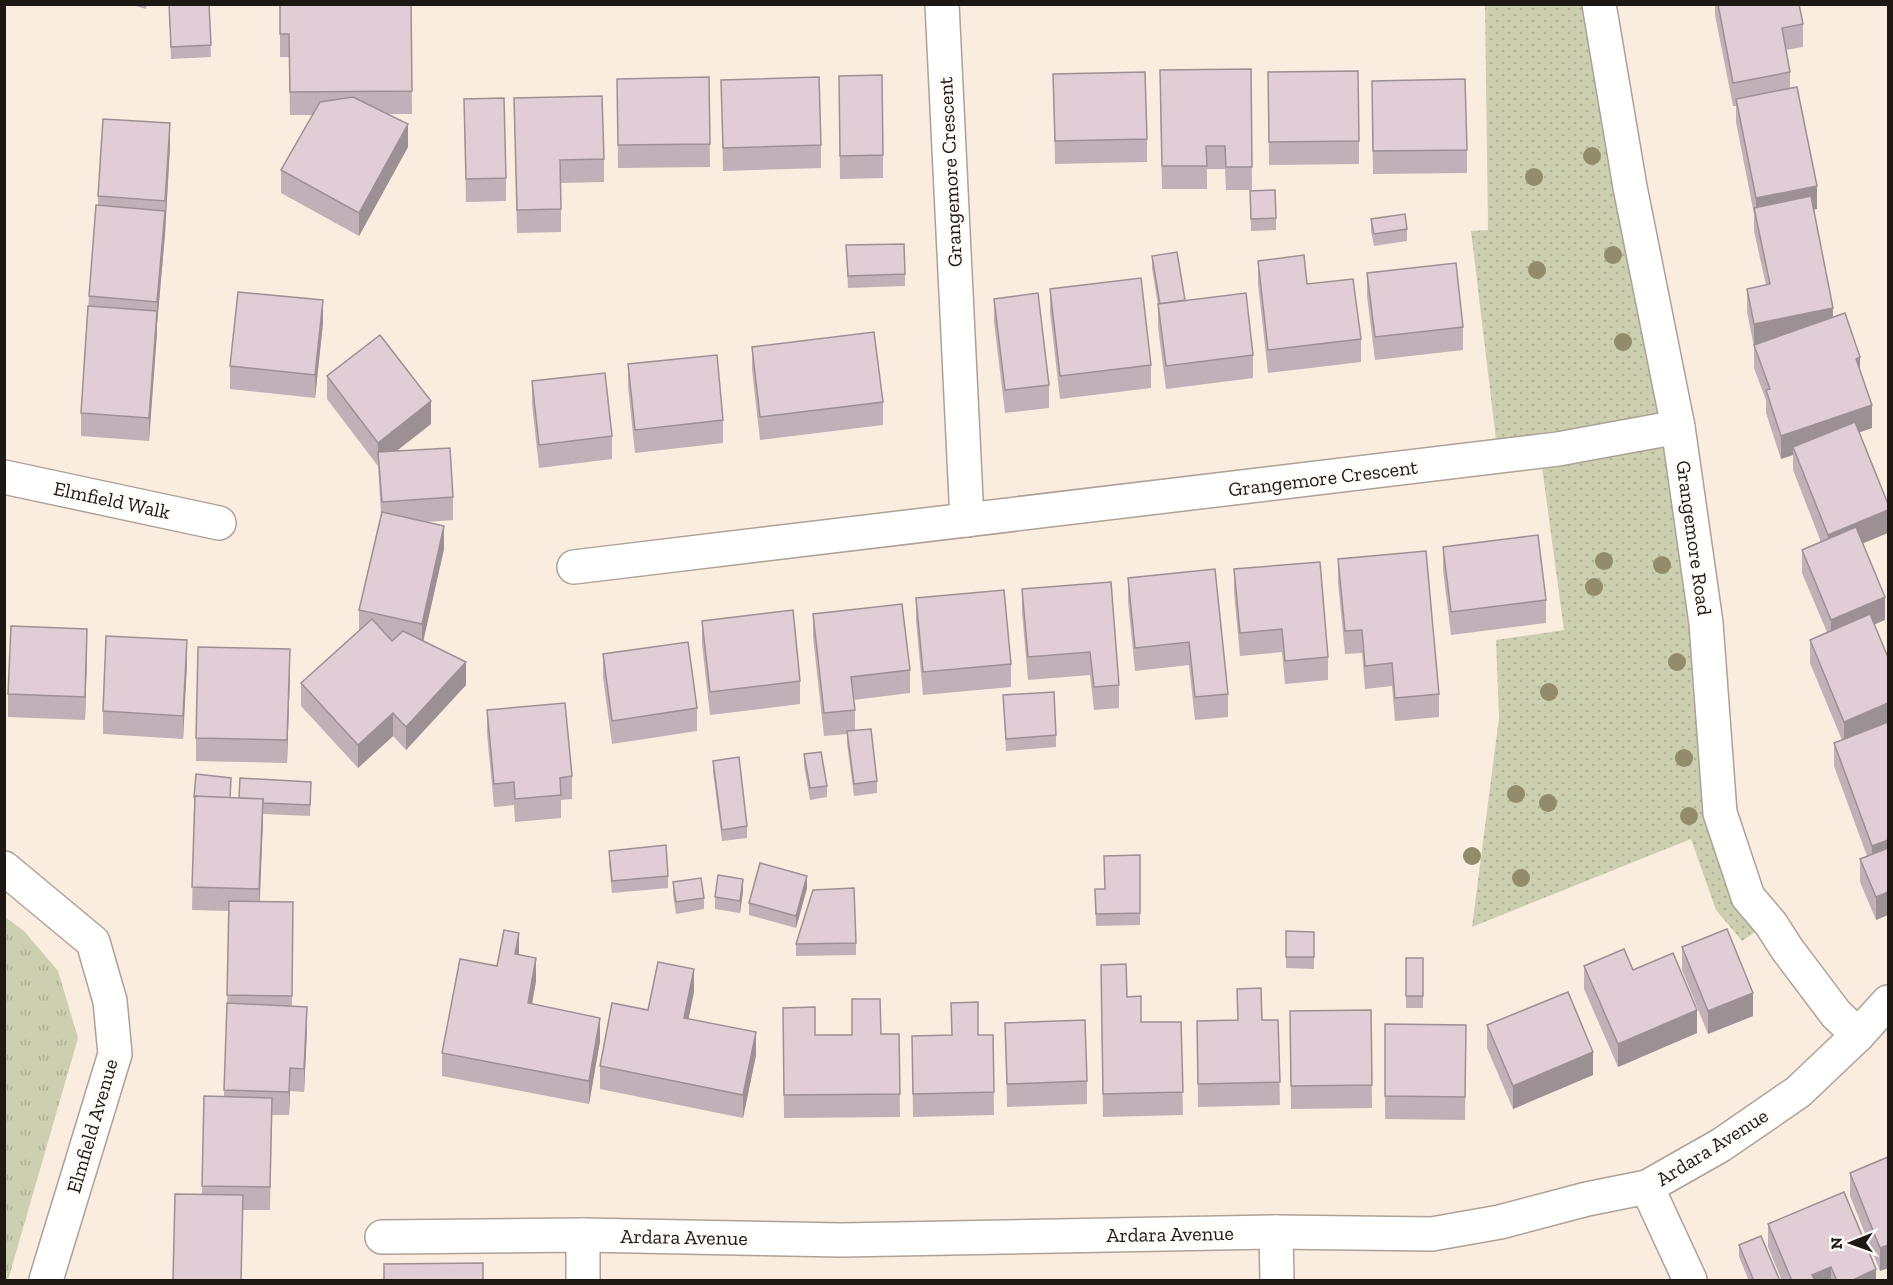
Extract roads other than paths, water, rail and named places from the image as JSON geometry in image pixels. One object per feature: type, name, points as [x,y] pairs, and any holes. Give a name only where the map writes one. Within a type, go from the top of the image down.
[{"type":"street","name":"Grangemore Crescent","points":[[942,4],[967,520]]},
{"type":"street","name":"Grangemore Road","points":[[1599,4],[1630,187],[1678,427],[1706,623],[1720,813],[1748,897],[1771,924],[1836,1014],[1858,1035]]},
{"type":"street","name":"Grangemore Crescent","points":[[574,567],[1558,449],[1678,427]]},
{"type":"street","name":"Elmfield Walk","points":[[4,477],[219,523]]},
{"type":"street","name":"Elmfield Avenue","points":[[4,868],[93,942],[110,1001],[115,1054],[46,1281]]},
{"type":"street","name":"Ardara Avenue","points":[[382,1237],[583,1235],[842,1240],[1276,1232],[1432,1234],[1500,1222],[1587,1199],[1647,1187],[1721,1145],[1798,1092],[1858,1035],[1888,1002]]},
{"type":"street","points":[[1647,1187],[1690,1281]]},
{"type":"street","points":[[1276,1232],[1277,1281]]},
{"type":"street","points":[[583,1235],[583,1281]]}]
